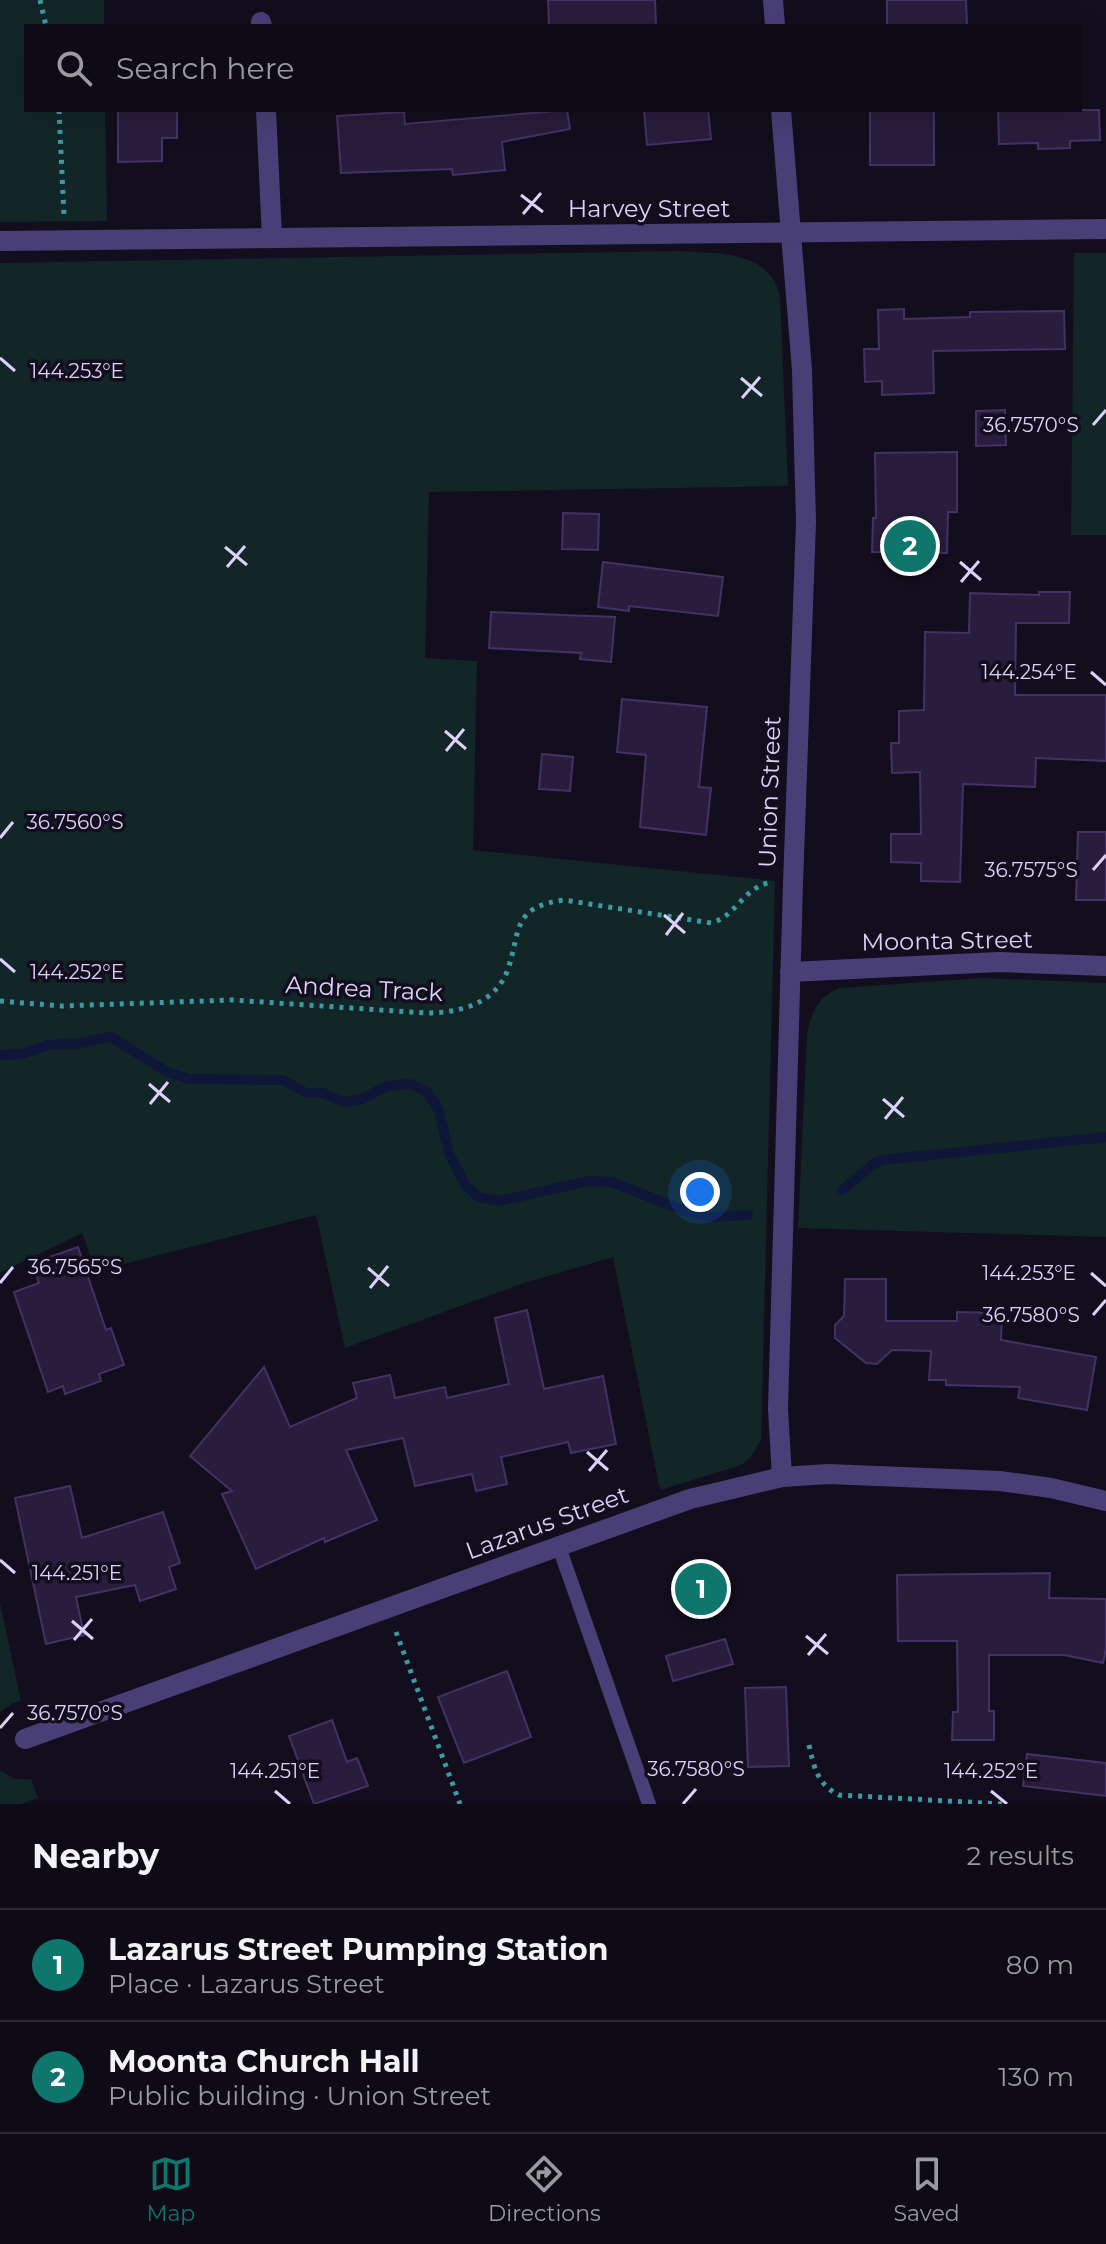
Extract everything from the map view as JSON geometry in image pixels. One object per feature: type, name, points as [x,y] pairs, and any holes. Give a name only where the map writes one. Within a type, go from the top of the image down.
[{"type":"street","points":[[773,0],[775,24]]},
{"type":"street","points":[[266,112],[272,238]]},
{"type":"street","name":"Union Street","points":[[781,112],[802,370],[806,522],[778,1409],[782,1477]]},
{"type":"street","name":"Harvey Street","points":[[0,241],[1106,229]]},
{"type":"street","name":"Moonta Street","points":[[790,972],[999,962],[1106,966]]},
{"type":"street","name":"Lazarus Street","points":[[25,1739],[690,1499],[782,1477],[828,1474],[962,1478],[1051,1488],[1106,1501]]},
{"type":"lane","points":[[559,1547],[649,1804]]},
{"type":"path","points":[[40,0],[46,24]]},
{"type":"path","points":[[59,112],[65,241]]},
{"type":"path","name":"Andrea Track","points":[[0,1001],[61,1006],[232,1000],[443,1013],[475,1005],[495,990],[508,968],[516,930],[535,908],[551,901],[564,900],[711,923],[721,921],[751,890],[761,885],[793,884]]},
{"type":"path","points":[[387,1609],[460,1804]]},
{"type":"path","points":[[809,1745],[817,1776],[829,1790],[839,1795],[1002,1804]]},
{"type":"green space","points":[[0,0],[104,0],[104,24],[24,24],[24,112],[105,112],[107,221],[0,222]]},
{"type":"green space","points":[[680,251],[741,258],[755,263],[775,282],[780,298],[788,486],[429,492],[425,658],[477,661],[473,850],[775,881],[761,1440],[750,1458],[741,1465],[660,1490],[613,1257],[521,1284],[345,1348],[316,1215],[96,1271],[82,1233],[0,1273],[0,263]]},
{"type":"green space","points":[[1074,253],[1106,253],[1106,535],[1071,535]]},
{"type":"green space","points":[[982,978],[1106,983],[1106,1237],[798,1228],[807,1036],[816,1007],[832,991],[840,988]]},
{"type":"green space","points":[[0,1603],[21,1701],[0,1712]]},
{"type":"green space","points":[[0,1770],[14,1779],[31,1779],[38,1798],[21,1804],[0,1804]]},
{"type":"building","points":[[548,0],[655,0],[656,24],[549,24]]},
{"type":"building","points":[[887,0],[966,0],[967,24],[887,24]]},
{"type":"building","points":[[1099,110],[1100,140],[1070,141],[1070,148],[1038,149],[1038,143],[999,144],[998,112]]},
{"type":"building","points":[[118,112],[177,112],[177,138],[162,138],[162,161],[118,162]]},
{"type":"building","points":[[404,112],[405,124],[567,112],[570,129],[502,142],[505,170],[453,175],[452,169],[341,173],[337,116]]},
{"type":"building","points":[[644,112],[708,112],[711,139],[647,145]]},
{"type":"building","points":[[870,112],[934,112],[934,165],[870,165]]},
{"type":"building","points":[[904,309],[904,319],[970,317],[970,312],[1064,311],[1065,349],[933,351],[934,393],[882,395],[882,381],[865,382],[864,349],[879,349],[878,310]]},
{"type":"building","points":[[1005,410],[1006,445],[976,446],[976,411]]},
{"type":"building","points":[[957,452],[957,512],[948,512],[947,553],[872,552],[873,518],[876,518],[875,453]]},
{"type":"building","points":[[563,513],[599,514],[598,550],[562,549]]},
{"type":"building","points":[[603,562],[723,577],[718,616],[629,606],[629,611],[598,607]]},
{"type":"building","points":[[1039,592],[1070,592],[1069,623],[1016,623],[1015,695],[1106,695],[1106,761],[1036,758],[1035,787],[963,784],[960,882],[921,881],[921,863],[891,862],[891,834],[921,834],[920,772],[892,773],[891,743],[899,743],[899,711],[924,710],[925,632],[969,633],[970,593],[1039,595]]},
{"type":"building","points":[[491,612],[615,617],[611,662],[580,659],[581,653],[489,648]]},
{"type":"building","points":[[622,699],[707,707],[699,787],[711,788],[706,835],[640,827],[646,755],[617,752]]},
{"type":"building","points":[[542,754],[573,757],[570,791],[539,789]]},
{"type":"building","points":[[1078,832],[1106,832],[1106,900],[1076,900]]},
{"type":"building","points":[[78,1247],[106,1330],[111,1328],[124,1365],[99,1374],[101,1381],[65,1394],[63,1386],[48,1392],[14,1292],[39,1283],[32,1263]]},
{"type":"building","points":[[845,1279],[886,1279],[886,1321],[957,1321],[957,1312],[1002,1313],[1001,1340],[1096,1357],[1087,1410],[1018,1398],[1020,1387],[946,1385],[946,1380],[929,1380],[931,1351],[892,1350],[877,1364],[866,1363],[835,1338],[835,1325],[844,1316]]},
{"type":"building","points":[[527,1310],[544,1389],[603,1376],[616,1444],[571,1453],[568,1442],[501,1457],[507,1484],[476,1491],[472,1474],[415,1486],[403,1438],[346,1450],[377,1520],[325,1542],[324,1538],[256,1569],[222,1494],[232,1491],[190,1456],[264,1367],[290,1427],[357,1398],[353,1383],[390,1375],[395,1398],[445,1387],[447,1398],[509,1384],[495,1318]]},
{"type":"building","points":[[70,1486],[82,1538],[163,1512],[180,1563],[169,1567],[176,1589],[140,1601],[135,1585],[76,1597],[84,1635],[46,1644],[15,1498]]},
{"type":"building","points":[[1050,1573],[1049,1598],[1106,1599],[1103,1663],[1064,1655],[989,1655],[989,1711],[994,1711],[994,1740],[952,1740],[953,1712],[958,1712],[957,1641],[898,1641],[897,1575]]},
{"type":"building","points":[[717,1574],[718,1603],[684,1604],[684,1575]]},
{"type":"building","points":[[725,1639],[733,1664],[673,1681],[666,1656]]},
{"type":"building","points":[[507,1671],[531,1737],[464,1763],[438,1697]]},
{"type":"building","points":[[786,1687],[789,1766],[748,1767],[745,1688]]},
{"type":"building","points":[[332,1720],[347,1762],[357,1758],[368,1786],[314,1804],[289,1736]]},
{"type":"building","points":[[1027,1754],[1106,1763],[1106,1796],[1023,1786]]},
{"type":"waterway","points":[[0,1055],[22,1054],[48,1045],[111,1037],[169,1073],[190,1079],[283,1080],[306,1093],[323,1093],[344,1102],[362,1099],[387,1086],[410,1084],[426,1091],[438,1108],[450,1156],[466,1186],[479,1197],[498,1201],[589,1181],[611,1182],[686,1211],[711,1217],[748,1215]]},
{"type":"waterway","points":[[842,1190],[883,1160],[1106,1137]]},
{"type":"place","name":"Moonta Church Hall","points":[[910,546]]},
{"type":"place","name":"Lazarus Street Pumping Station","points":[[701,1589]]}]
